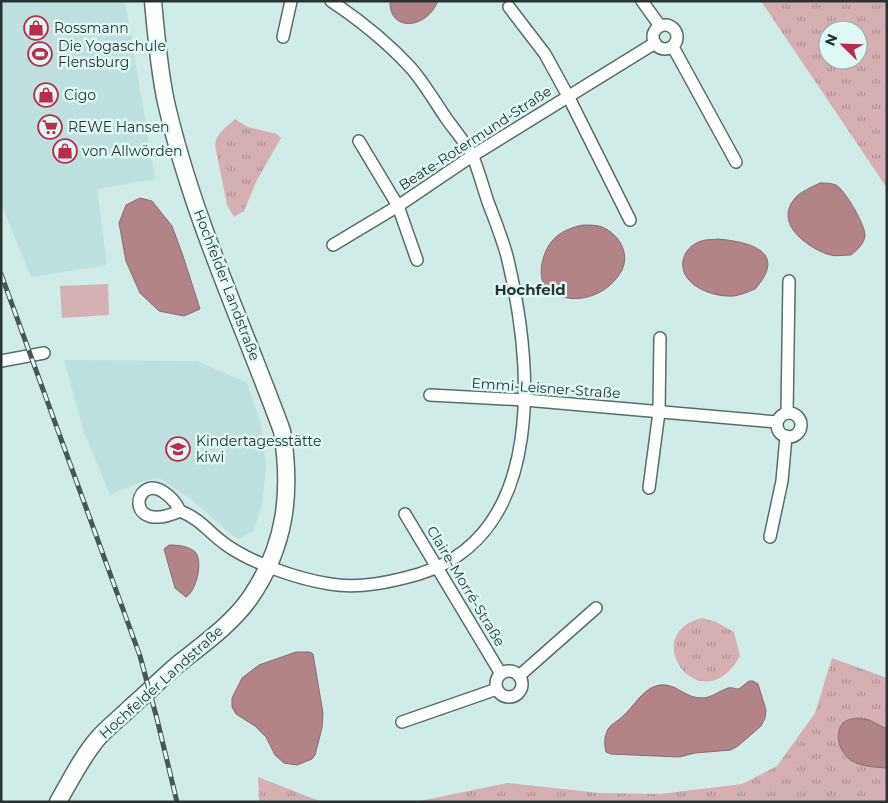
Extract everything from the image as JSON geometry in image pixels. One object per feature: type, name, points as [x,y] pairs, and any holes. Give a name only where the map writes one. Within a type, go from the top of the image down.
[{"type":"main road","name":"Hochfelder Landstraße","points":[[58,802],[98,738],[173,669],[224,627],[250,598],[268,566],[284,521],[287,481],[286,455],[282,431],[205,232],[181,156],[166,102],[153,1]]},
{"type":"street","points":[[284,37],[291,1]]},
{"type":"street","points":[[180,511],[195,517],[224,544],[246,557],[293,575],[329,584],[357,586],[397,581],[439,568],[485,531],[505,500],[512,480],[520,445],[525,400],[524,359],[517,307],[506,254],[472,156],[412,69],[358,18],[331,1]]},
{"type":"street","points":[[642,1],[660,26]]},
{"type":"street","name":"Beate-Rotermund-Straße","points":[[509,7],[545,54],[630,220]]},
{"type":"street","points":[[668,25],[676,31],[677,40],[673,47],[669,49],[661,48],[655,43],[655,32],[660,26],[668,25]]},
{"type":"street","name":"Beate-Rotermund-Straße","points":[[332,245],[398,206],[472,156],[655,43]]},
{"type":"street","points":[[673,47],[736,162]]},
{"type":"street","name":"Beate-Rotermund-Straße","points":[[359,141],[398,206],[417,260]]},
{"type":"street","points":[[787,413],[789,281]]},
{"type":"street","points":[[649,488],[659,412],[660,338]]},
{"type":"street","points":[[1,361],[44,353]]},
{"type":"street","name":"Emmi-Leisner-Straße","points":[[430,395],[525,400],[777,422]]},
{"type":"street","points":[[787,413],[797,416],[800,426],[797,433],[790,436],[786,436],[778,429],[777,422],[781,416],[787,413]]},
{"type":"street","points":[[770,538],[782,482],[786,436]]},
{"type":"street","name":"Claire-Morré-Straße","points":[[405,514],[501,674]]},
{"type":"street","points":[[519,676],[596,608]]},
{"type":"street","points":[[510,671],[519,676],[521,687],[517,694],[509,697],[505,696],[497,689],[497,679],[501,674],[510,671]]},
{"type":"street","points":[[402,722],[497,689]]},
{"type":"shaded area","points":[[1,1],[125,1],[155,179],[97,189],[107,265],[31,277],[1,204]]},
{"type":"shaded area","points":[[390,1],[438,1],[426,17],[418,22],[410,23],[402,22],[396,18],[391,11]]},
{"type":"shaded area","points":[[820,183],[834,184],[840,188],[859,217],[865,236],[860,247],[851,255],[833,255],[818,250],[801,239],[790,224],[788,215],[790,206],[796,197]]},
{"type":"shaded area","points":[[140,198],[152,201],[172,226],[200,309],[184,316],[159,311],[140,293],[126,261],[119,223],[126,205]]},
{"type":"shaded area","points":[[583,225],[602,227],[613,234],[624,251],[624,264],[617,278],[602,291],[585,298],[566,298],[547,289],[542,281],[541,267],[545,253],[552,241],[569,229]]},
{"type":"shaded area","points":[[718,239],[753,246],[761,251],[766,258],[768,266],[755,289],[731,296],[712,294],[692,284],[685,275],[683,264],[689,249],[699,242]]},
{"type":"shaded area","name":"Kindertagesstätte kiwi","points":[[64,360],[197,361],[247,383],[261,424],[266,466],[262,506],[253,531],[239,539],[191,499],[159,478],[143,481],[110,495],[84,432]]},
{"type":"shaded area","points":[[169,545],[187,547],[196,553],[198,558],[199,570],[197,577],[193,589],[186,597],[175,588],[164,549]]},
{"type":"shaded area","points":[[296,652],[310,652],[313,654],[323,713],[322,728],[315,755],[312,759],[297,765],[284,763],[275,755],[266,737],[255,726],[236,714],[232,707],[232,698],[242,678],[259,665]]},
{"type":"shaded area","points":[[749,681],[758,684],[766,710],[765,718],[761,726],[731,750],[695,753],[679,757],[611,754],[606,752],[605,738],[609,727],[627,713],[643,694],[654,687],[660,685],[671,686],[691,696],[703,698],[728,688],[739,689]]},
{"type":"shaded area","points":[[858,718],[869,720],[887,729],[887,768],[856,763],[848,758],[841,749],[838,738],[840,728],[846,721]]},
{"type":"green space","points":[[761,1],[887,1],[887,188]]},
{"type":"green space","points":[[235,119],[248,127],[277,134],[281,138],[256,182],[244,211],[234,217],[227,205],[215,145],[220,134]]},
{"type":"green space","points":[[108,284],[109,315],[62,318],[60,286]]},
{"type":"green space","points":[[702,618],[716,622],[734,632],[740,656],[724,675],[708,681],[693,679],[682,669],[675,655],[675,640],[683,627]]},
{"type":"green space","points":[[832,658],[887,678],[887,729],[869,720],[838,739],[845,753],[856,762],[887,768],[887,802],[415,802],[507,783],[599,793],[660,794],[742,784],[777,766],[815,713]]},
{"type":"green space","points":[[258,777],[322,802],[259,802]]},
{"type":"railway","points":[[1,274],[140,656],[177,802]]},
{"type":"place","name":"Rossmann","points":[[36,28]]},
{"type":"place","name":"Die Yogaschule Flensburg","points":[[40,54]]},
{"type":"place","name":"Cigo","points":[[46,95]]},
{"type":"place","name":"REWE Hansen","points":[[50,127]]},
{"type":"place","name":"von Allwörden","points":[[65,151]]},
{"type":"place","name":"Kindertagesstätte kiwi","points":[[178,449]]},
{"type":"district","name":"Hochfeld","points":[[530,290]]}]
